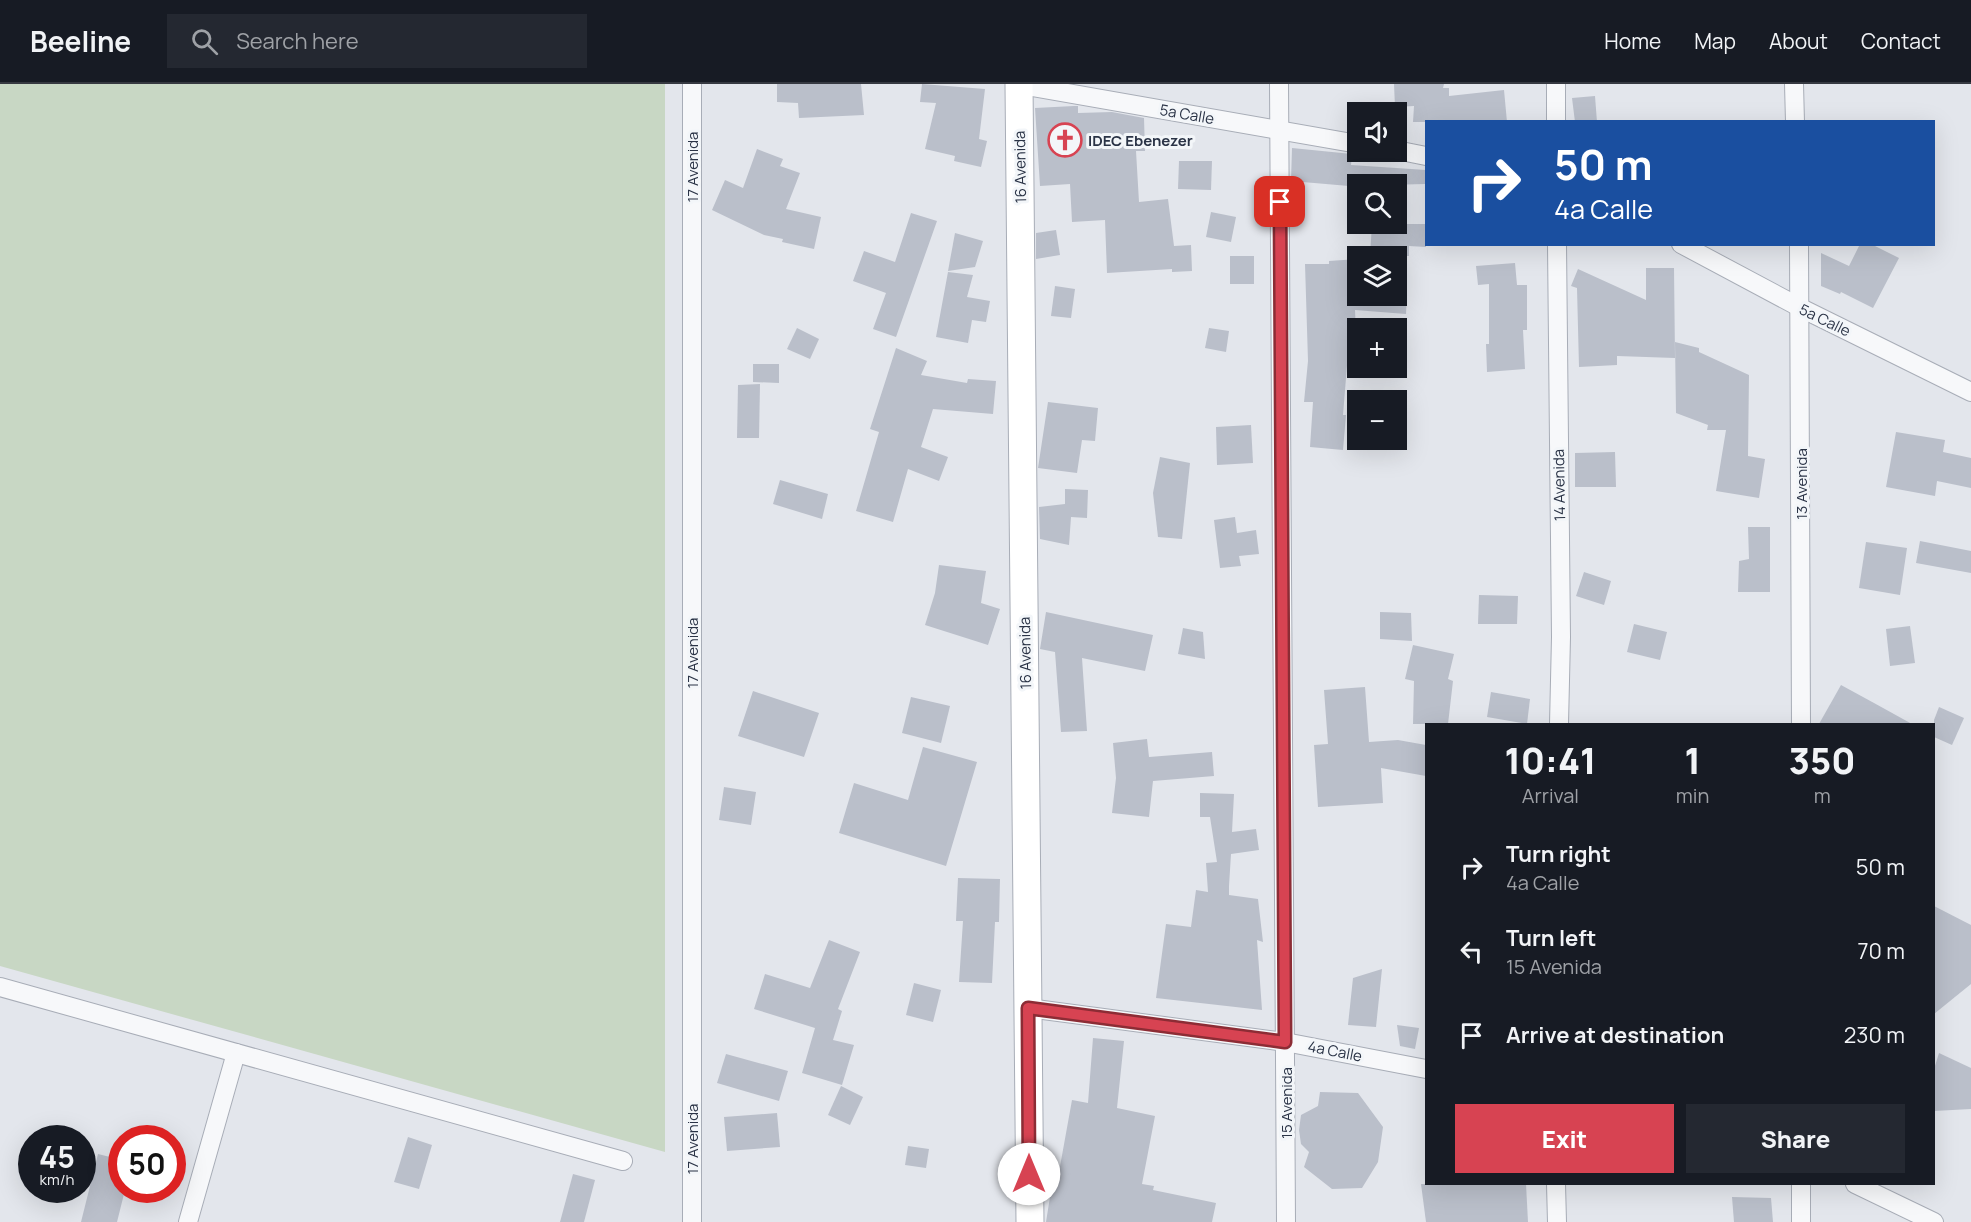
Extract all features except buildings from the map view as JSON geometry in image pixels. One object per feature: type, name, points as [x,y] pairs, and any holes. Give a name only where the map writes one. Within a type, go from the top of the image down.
[{"type":"main road","name":"16 Avenida","points":[[1018,84],[1030,1222]]},
{"type":"street","name":"17 Avenida","points":[[692,84],[692,1222]]},
{"type":"street","name":"5a Calle","points":[[1018,84],[1347,142]]},
{"type":"street","name":"15 Avenida","points":[[1279,84],[1287,1222]]},
{"type":"street","points":[[1556,84],[1556,120]]},
{"type":"street","points":[[1794,84],[1795,120]]},
{"type":"street","points":[[1407,152],[1425,156]]},
{"type":"street","name":"14 Avenida","points":[[1557,246],[1561,637],[1559,723]]},
{"type":"street","name":"5a Calle","points":[[1685,246],[1801,308],[1971,392]]},
{"type":"street","name":"13 Avenida","points":[[1799,246],[1801,723]]},
{"type":"street","points":[[0,987],[623,1161]]},
{"type":"street","name":"4a Calle","points":[[1028,1008],[1285,1042],[1425,1069]]},
{"type":"street","points":[[188,1222],[236,1053]]},
{"type":"street","points":[[1556,1185],[1557,1222]]},
{"type":"street","points":[[1801,1185],[1801,1222]]},
{"type":"street","points":[[1858,1185],[1934,1222]]},
{"type":"green space","points":[[0,84],[665,84],[665,1152],[0,966]]},
{"type":"place","name":"IDEC Ebenezer","points":[[1065,140]]},
{"type":"route","points":[[1029,1174],[1028,1008],[1285,1042],[1280,202]]}]
